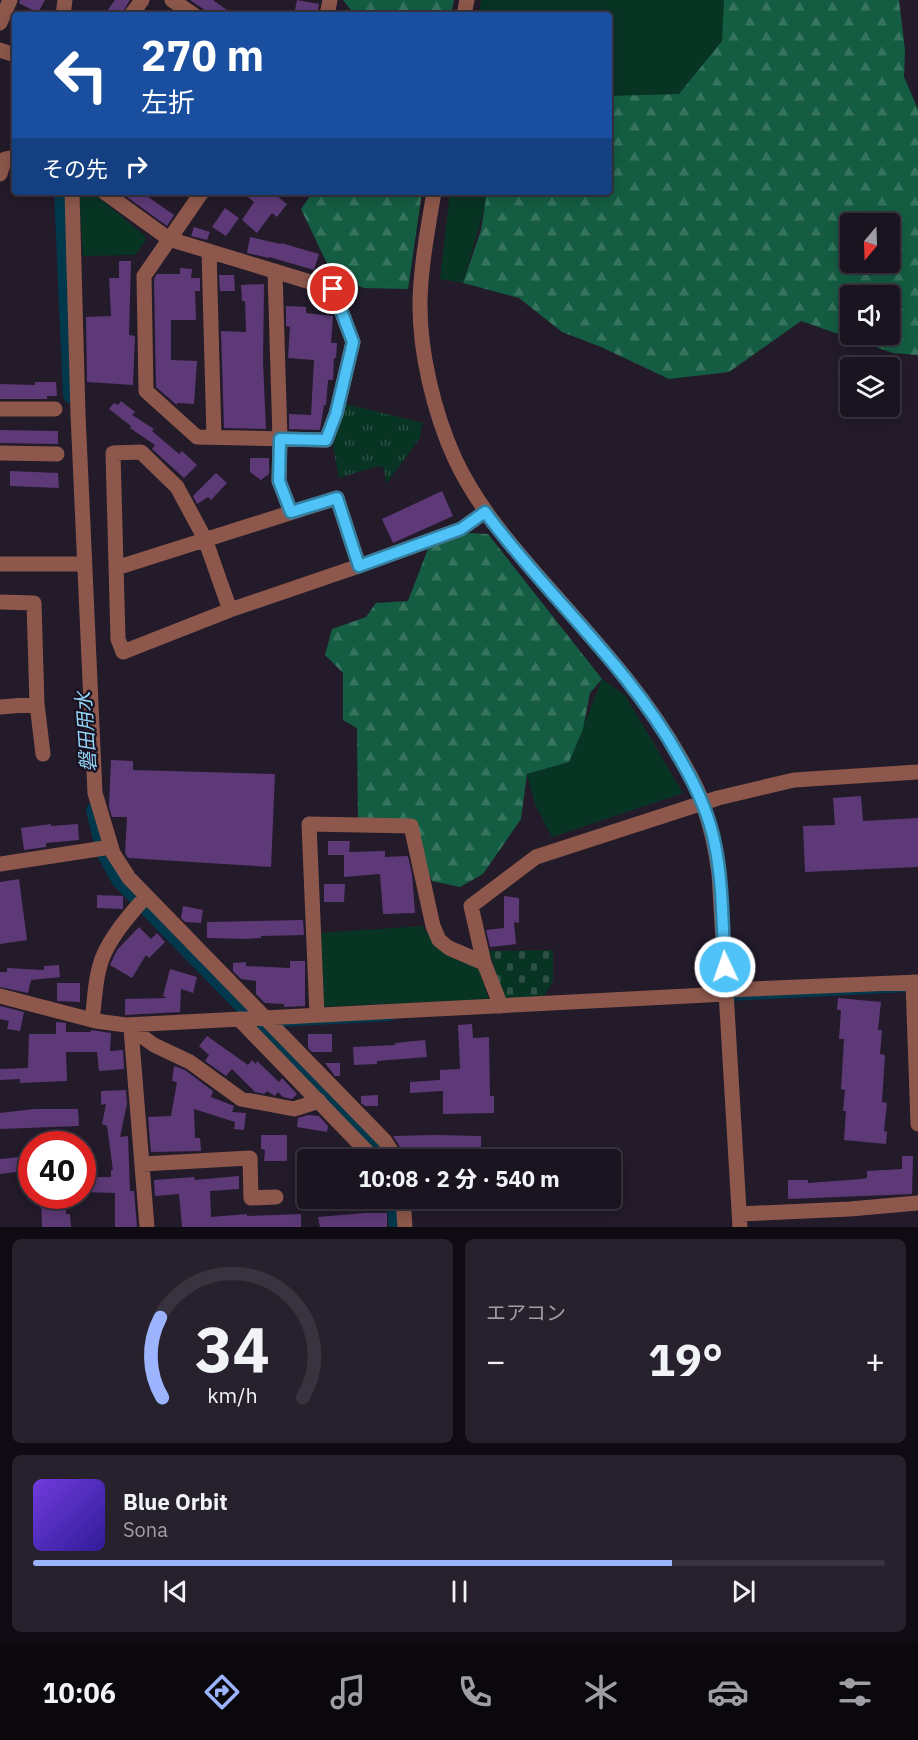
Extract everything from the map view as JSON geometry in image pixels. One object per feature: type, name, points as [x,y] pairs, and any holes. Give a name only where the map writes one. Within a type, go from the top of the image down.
[{"type":"street","points":[[0,23],[10,0]]},
{"type":"street","points":[[172,0],[190,12]]},
{"type":"street","points":[[0,174],[5,159],[12,158]]},
{"type":"street","points":[[72,195],[94,793],[111,847],[129,878],[385,1141],[388,1149]]},
{"type":"street","points":[[108,195],[169,239],[333,289],[353,342],[336,414],[326,440],[197,437],[146,391],[144,276],[169,239],[200,195]]},
{"type":"street","points":[[434,195],[420,301],[424,354],[434,402],[455,458],[485,512],[504,537],[625,675],[663,727],[703,802],[715,843],[719,874],[740,1220],[918,1203]]},
{"type":"street","points":[[209,251],[214,437]]},
{"type":"street","points":[[275,271],[279,481],[291,512]]},
{"type":"street","points":[[0,409],[55,409]]},
{"type":"street","points":[[230,610],[205,539],[177,487],[141,452],[113,453],[118,639],[123,652],[230,610],[461,529],[485,512]]},
{"type":"street","points":[[0,453],[57,454]]},
{"type":"street","points":[[116,568],[337,498],[359,566]]},
{"type":"street","points":[[0,564],[85,564]]},
{"type":"street","points":[[0,602],[34,603],[37,704],[43,754]]},
{"type":"street","points":[[0,707],[37,704]]},
{"type":"street","points":[[501,1005],[484,963],[471,906],[536,857],[703,802],[753,789],[794,780],[918,772]]},
{"type":"street","points":[[317,1015],[309,824],[411,826],[433,927],[439,940],[449,948],[484,963]]},
{"type":"street","points":[[0,864],[111,847]]},
{"type":"street","points":[[92,1020],[98,974],[104,955],[121,927],[146,896]]},
{"type":"street","points":[[0,996],[128,1027],[915,982],[918,1124]]},
{"type":"street","points":[[239,1019],[365,1149]]},
{"type":"street","points":[[128,1027],[154,1045],[190,1062],[241,1099],[294,1109],[319,1101]]},
{"type":"street","points":[[128,1027],[147,1227]]},
{"type":"street","points":[[142,1164],[250,1158],[251,1198],[276,1197]]},
{"type":"street","points":[[404,1209],[405,1227]]},
{"type":"green space","points":[[343,0],[454,0],[452,12],[353,12]]},
{"type":"green space","points":[[481,0],[725,0],[734,35],[679,94],[612,98],[612,12],[479,12]]},
{"type":"green space","points":[[724,0],[899,0],[905,50],[904,77],[918,109],[918,355],[893,353],[870,345],[900,345],[900,285],[840,285],[840,335],[801,321],[729,372],[669,379],[601,347],[562,332],[519,298],[463,283],[481,230],[487,195],[612,195],[612,96],[679,94],[722,41]]},
{"type":"green space","points":[[79,195],[96,195],[145,236],[146,240],[135,255],[83,256]]},
{"type":"green space","points":[[311,195],[422,195],[408,289],[364,288],[333,276],[301,209]]},
{"type":"green space","points":[[450,195],[488,195],[463,283],[440,279]]},
{"type":"green space","points":[[345,404],[424,423],[420,438],[386,484],[384,468],[378,466],[339,478],[333,446]]},
{"type":"green space","points":[[470,533],[488,534],[602,679],[590,693],[583,729],[569,762],[527,774],[521,819],[483,874],[460,887],[432,881],[407,821],[358,825],[357,728],[343,720],[343,673],[325,655],[332,629],[366,617],[376,603],[408,601],[429,546]]},
{"type":"green space","points":[[602,679],[625,695],[683,793],[552,837],[535,805],[527,774],[569,762]]},
{"type":"green space","points":[[422,926],[444,953],[478,966],[489,999],[321,1007],[318,933]]},
{"type":"green space","points":[[553,950],[553,981],[543,998],[503,998],[489,951]]},
{"type":"building","points":[[20,0],[45,0],[39,12],[19,3]]},
{"type":"building","points":[[115,0],[130,0],[123,12],[106,12]]},
{"type":"building","points":[[190,0],[213,0],[230,12],[208,12]]},
{"type":"building","points":[[297,0],[319,4],[318,12],[295,12]]},
{"type":"building","points":[[129,195],[145,195],[174,215],[167,226],[127,197]]},
{"type":"building","points":[[246,195],[276,195],[287,204],[277,217],[272,213],[257,233],[242,220],[254,202]]},
{"type":"building","points":[[225,208],[239,218],[226,236],[212,227]]},
{"type":"building","points":[[194,227],[210,232],[207,240],[191,236]]},
{"type":"building","points":[[250,237],[319,254],[314,270],[247,253]]},
{"type":"building","points":[[119,261],[131,261],[129,335],[135,336],[133,385],[87,382],[86,317],[111,316],[109,278],[119,278]]},
{"type":"building","points":[[180,268],[192,269],[191,278],[200,278],[200,291],[195,291],[196,320],[171,320],[171,360],[197,361],[194,404],[177,403],[177,405],[156,387],[154,279],[157,274],[180,274]]},
{"type":"building","points":[[219,275],[234,275],[235,291],[220,291]]},
{"type":"building","points":[[264,284],[263,362],[266,429],[224,428],[221,331],[246,332],[245,301],[242,301],[241,285]]},
{"type":"building","points":[[286,306],[306,307],[306,313],[333,316],[331,343],[337,343],[336,358],[334,358],[333,380],[328,380],[326,405],[324,405],[320,430],[289,429],[289,414],[311,415],[314,360],[288,358],[290,327],[286,326]]},
{"type":"building","points":[[35,382],[56,382],[57,396],[47,396],[47,399],[0,399],[0,384],[35,385]]},
{"type":"building","points":[[121,401],[135,412],[132,415],[154,429],[152,431],[179,454],[182,451],[197,465],[184,478],[152,449],[155,445],[130,428],[131,426],[109,409],[114,403],[118,405]]},
{"type":"building","points":[[0,430],[58,431],[58,444],[0,443]]},
{"type":"building","points":[[250,458],[269,458],[269,474],[261,480],[250,472]]},
{"type":"building","points":[[10,471],[58,473],[59,488],[10,486]]},
{"type":"building","points":[[216,473],[227,483],[211,500],[208,497],[197,504],[193,496]]},
{"type":"building","points":[[442,491],[453,516],[393,543],[382,519]]},
{"type":"building","points":[[111,760],[133,761],[133,770],[275,774],[271,867],[128,858],[125,853],[127,817],[112,817],[109,807]]},
{"type":"building","points":[[861,796],[863,821],[918,818],[918,867],[805,872],[803,826],[835,825],[833,798]]},
{"type":"building","points":[[51,824],[51,826],[78,824],[79,840],[46,843],[46,847],[24,850],[21,828]]},
{"type":"building","points":[[328,841],[350,841],[349,852],[385,851],[385,857],[408,856],[415,913],[383,914],[380,874],[344,877],[344,855],[328,855]]},
{"type":"building","points":[[19,879],[27,940],[0,944],[0,882]]},
{"type":"building","points":[[324,884],[345,884],[344,902],[324,902]]},
{"type":"building","points":[[97,895],[123,896],[123,909],[97,908]]},
{"type":"building","points":[[504,896],[519,898],[519,923],[514,922],[516,944],[490,947],[486,930],[504,928]]},
{"type":"building","points":[[183,906],[203,910],[201,923],[185,922],[181,918]]},
{"type":"building","points":[[303,920],[304,935],[261,936],[261,938],[246,939],[207,938],[207,922]]},
{"type":"building","points":[[139,927],[151,939],[157,933],[165,942],[149,958],[146,955],[132,978],[110,965],[117,950]]},
{"type":"building","points":[[290,961],[305,961],[305,1006],[284,1007],[284,1004],[265,1003],[256,994],[256,981],[241,979],[233,971],[233,963],[246,962],[246,966],[290,968]]},
{"type":"building","points":[[59,965],[60,977],[31,980],[28,993],[0,987],[0,972],[7,972],[7,968],[44,970],[44,966]]},
{"type":"building","points":[[170,969],[197,977],[193,993],[181,989],[180,1012],[125,1015],[125,999],[167,998],[163,996]]},
{"type":"building","points":[[57,983],[80,983],[80,1002],[57,1001]]},
{"type":"building","points":[[838,998],[881,1002],[878,1030],[882,1030],[880,1054],[885,1055],[882,1102],[887,1103],[884,1131],[887,1132],[886,1144],[844,1140],[845,1090],[841,1089],[844,1039],[839,1039],[841,1010],[837,1010]]},
{"type":"building","points":[[0,1006],[24,1012],[20,1031],[7,1029],[9,1021],[0,1019]]},
{"type":"building","points":[[56,1022],[66,1023],[66,1032],[91,1032],[91,1030],[111,1033],[110,1051],[123,1050],[124,1069],[99,1071],[97,1052],[66,1052],[67,1081],[20,1083],[20,1079],[0,1080],[0,1069],[28,1068],[29,1034],[56,1034]]},
{"type":"building","points":[[472,1024],[473,1038],[489,1037],[490,1096],[494,1096],[494,1113],[443,1114],[443,1091],[410,1093],[410,1082],[440,1080],[440,1070],[460,1069],[458,1025]]},
{"type":"building","points":[[308,1034],[332,1034],[332,1052],[312,1052],[308,1048]]},
{"type":"building","points":[[207,1036],[248,1065],[252,1060],[256,1064],[257,1061],[279,1082],[282,1078],[297,1094],[292,1099],[283,1097],[278,1092],[275,1096],[267,1091],[264,1094],[255,1092],[232,1069],[226,1076],[205,1061],[209,1055],[199,1046]]},
{"type":"building","points":[[425,1040],[427,1057],[354,1065],[353,1047],[395,1045],[395,1043]]},
{"type":"building","points":[[325,1063],[340,1063],[340,1076],[335,1076]]},
{"type":"building","points":[[174,1066],[185,1070],[213,1091],[211,1097],[234,1106],[232,1112],[246,1113],[244,1130],[234,1129],[235,1122],[194,1109],[195,1138],[200,1138],[201,1151],[151,1152],[148,1117],[171,1116],[177,1082],[172,1081]]},
{"type":"building","points":[[126,1090],[127,1104],[120,1137],[128,1136],[130,1191],[134,1191],[137,1227],[115,1227],[115,1193],[96,1192],[96,1177],[111,1177],[111,1170],[113,1170],[107,1126],[102,1124],[106,1104],[101,1105],[101,1091]]},
{"type":"building","points":[[378,1095],[378,1106],[365,1106],[361,1103],[361,1096]]},
{"type":"building","points":[[34,1109],[78,1109],[79,1126],[0,1129],[0,1113]]},
{"type":"building","points":[[308,1115],[319,1116],[328,1126],[327,1132],[297,1127],[298,1118]]},
{"type":"building","points":[[261,1135],[287,1135],[287,1161],[264,1161],[265,1150],[261,1149]]},
{"type":"building","points":[[393,1136],[481,1136],[481,1149],[401,1149]]},
{"type":"building","points":[[902,1156],[913,1156],[912,1194],[788,1199],[788,1180],[808,1180],[808,1183],[867,1178],[867,1171],[902,1169]]},
{"type":"building","points":[[18,1157],[18,1172],[0,1174],[0,1159]]},
{"type":"building","points":[[239,1176],[239,1189],[210,1191],[211,1217],[301,1214],[301,1227],[182,1227],[179,1194],[155,1196],[154,1180],[194,1177],[195,1180]]},
{"type":"building","points":[[41,1209],[66,1209],[66,1214],[70,1214],[71,1227],[42,1227]]},
{"type":"building","points":[[387,1213],[387,1227],[320,1227],[318,1217]]},
{"type":"waterway","name":"磐田用水","points":[[61,195],[70,396]]},
{"type":"waterway","name":"磐田用水","points":[[93,810],[104,854],[118,880],[381,1149]]},
{"type":"waterway","points":[[731,999],[909,990]]},
{"type":"waterway","points":[[278,1025],[391,1019]]},
{"type":"waterway","name":"磐田用水","points":[[394,1209],[396,1227]]},
{"type":"route","points":[[333,289],[353,342],[336,414],[326,440],[280,439],[279,481],[291,512],[337,498],[359,566],[461,529],[485,512],[504,537],[625,675],[663,727],[691,778],[703,802],[715,843],[725,967]]}]
